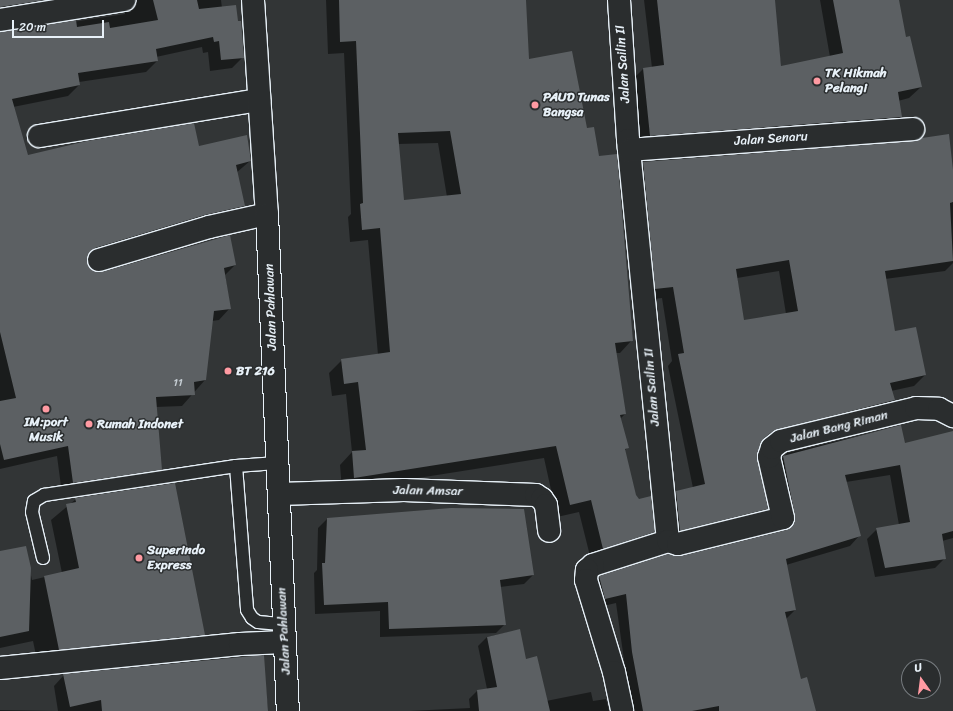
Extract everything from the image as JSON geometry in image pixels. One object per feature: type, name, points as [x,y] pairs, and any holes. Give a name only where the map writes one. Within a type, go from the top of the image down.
[{"type":"street","points":[[0,20],[124,0]]},
{"type":"street","name":"Jalan Pahlawan","points":[[253,0],[267,214],[279,494],[283,633],[288,711]]},
{"type":"street","name":"Jalan Sailin II","points":[[619,0],[629,150],[668,541]]},
{"type":"street","points":[[39,136],[259,100]]},
{"type":"street","name":"Jalan Senaru","points":[[629,150],[914,129]]},
{"type":"street","points":[[99,260],[209,227],[267,214]]},
{"type":"street","name":"Jalan Bang Riman","points":[[668,541],[678,544],[782,518],[769,457],[772,448],[781,441],[916,408],[939,409],[953,416]]},
{"type":"street","name":"Jalan Amsar","points":[[279,494],[404,490],[536,495],[542,498],[546,505],[549,531]]},
{"type":"street","points":[[622,711],[614,672],[586,580],[587,570],[593,565],[668,541]]},
{"type":"street","points":[[0,668],[240,644],[283,633]]},
{"type":"lane","points":[[43,558],[32,512],[34,501],[44,496],[236,466],[277,463]]},
{"type":"lane","points":[[236,466],[247,610],[252,618],[258,622],[283,633]]},
{"type":"building","points":[[0,0],[46,0],[0,7]]},
{"type":"building","points":[[153,0],[197,0],[199,9],[236,5],[238,21],[241,21],[244,58],[221,60],[219,41],[214,42],[213,37],[156,49],[158,61],[78,73],[80,85],[12,99],[28,155],[87,141],[194,123],[199,146],[247,135],[251,161],[236,165],[245,206],[205,215],[95,248],[87,258],[91,269],[102,272],[230,235],[236,265],[224,268],[231,309],[214,311],[206,380],[194,382],[195,395],[156,397],[162,470],[73,483],[68,446],[4,460],[0,444],[0,401],[16,398],[0,332],[0,32],[76,20],[77,27],[109,22],[110,28],[158,20]]},
{"type":"building","points":[[339,0],[526,0],[529,59],[572,51],[587,128],[594,127],[599,156],[617,154],[633,341],[615,343],[626,414],[620,415],[629,448],[625,449],[636,495],[639,499],[651,496],[655,532],[603,549],[591,500],[570,505],[556,446],[354,478],[352,451],[366,450],[358,382],[344,384],[341,359],[390,352],[380,228],[362,230],[360,204],[363,203],[356,41],[340,42]],"holes":[[[450,131],[461,194],[404,200],[398,133]]]},
{"type":"building","points":[[657,0],[775,0],[781,66],[843,53],[833,0],[899,0],[906,37],[910,36],[922,87],[898,92],[902,117],[650,136],[643,68],[664,65]]},
{"type":"building","points":[[949,134],[953,170],[953,202],[950,203],[953,261],[885,271],[895,331],[916,327],[926,375],[890,383],[895,400],[773,431],[764,438],[757,453],[768,509],[680,531],[676,491],[705,484],[678,354],[684,353],[673,287],[655,289],[643,162],[914,141],[922,138]],"holes":[[[789,260],[798,311],[744,320],[736,269]]]},
{"type":"building","points":[[901,425],[905,443],[953,431],[953,531],[942,534],[946,559],[885,568],[876,528],[910,522],[900,465],[845,475],[861,536],[786,559],[796,610],[785,612],[801,679],[807,677],[816,711],[719,711],[719,706],[692,711],[643,711],[632,652],[626,594],[605,599],[599,576],[668,554],[681,556],[786,530],[795,522],[795,516],[783,456]]},
{"type":"building","points":[[175,483],[205,635],[59,650],[44,576],[79,568],[66,504],[76,502],[75,498]]},
{"type":"building","points":[[451,508],[524,509],[534,575],[500,580],[506,625],[389,629],[388,602],[324,605],[322,563],[325,563],[327,518]]},
{"type":"building","points":[[26,546],[31,568],[29,631],[0,637],[0,551]]},
{"type":"building","points":[[520,629],[526,659],[537,656],[550,711],[479,711],[477,690],[497,687],[487,637]]},
{"type":"building","points":[[264,655],[268,711],[102,711],[101,700],[70,707],[63,674]]},
{"type":"place","name":"TK Hikmah Pelangi","points":[[817,81]]},
{"type":"place","name":"PAUD Tunas Bangsa","points":[[535,105]]},
{"type":"place","name":"BT 216","points":[[228,371]]},
{"type":"place","name":"IM:port Musik","points":[[46,409]]},
{"type":"place","name":"Rumah Indonet","points":[[89,424]]},
{"type":"place","name":"Superindo Express","points":[[139,558]]}]
